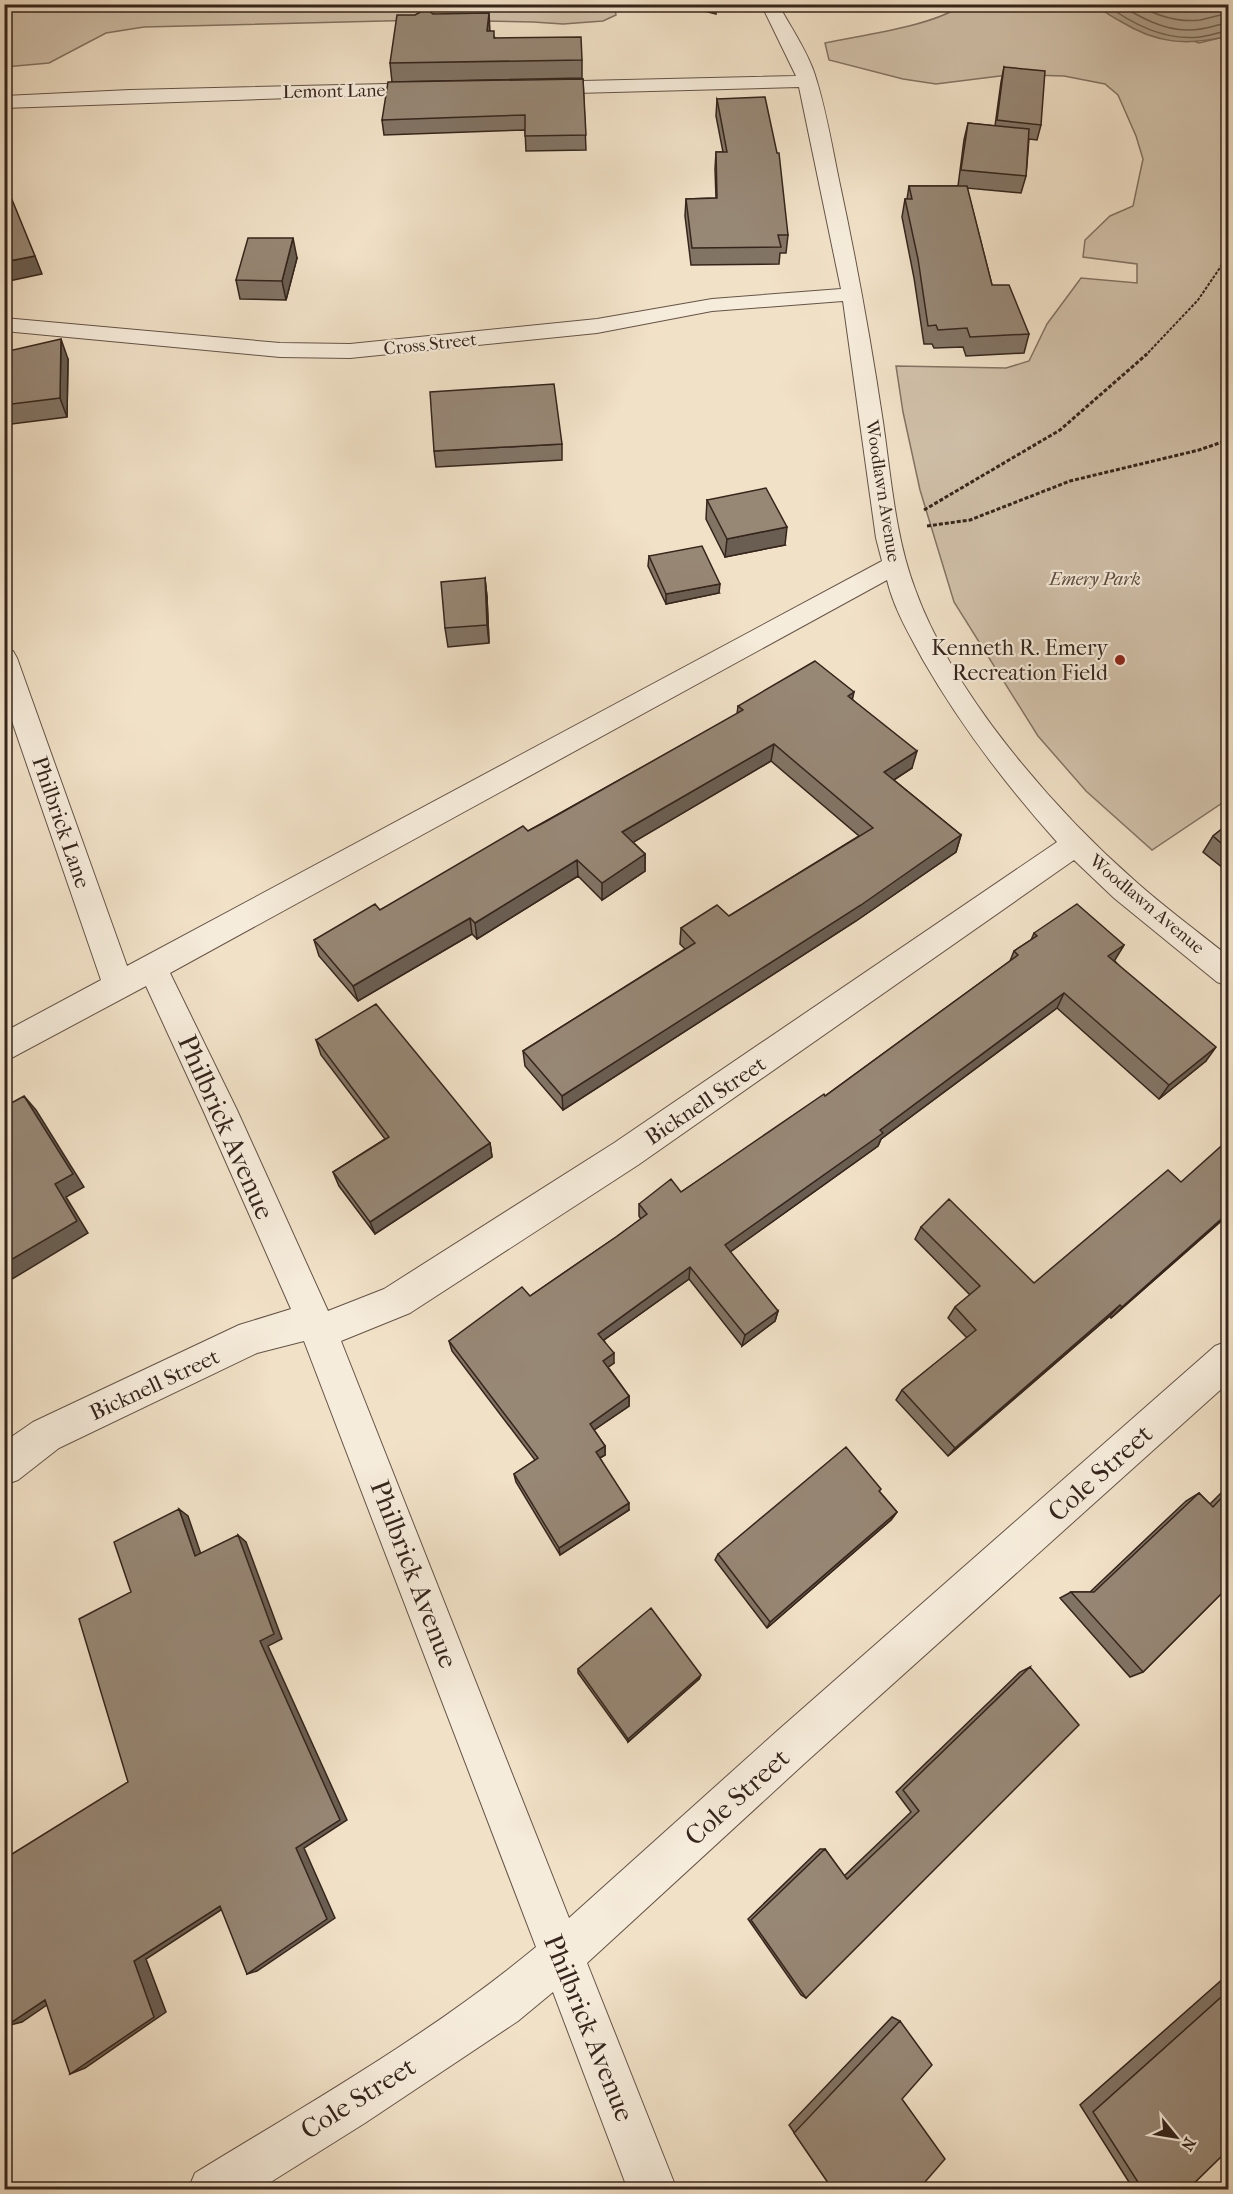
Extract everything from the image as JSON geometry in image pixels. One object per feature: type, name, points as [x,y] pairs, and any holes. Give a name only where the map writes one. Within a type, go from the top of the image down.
[{"type":"street","name":"Woodlawn Avenue","points":[[769,4],[804,70],[807,81],[853,294],[888,538],[915,622],[950,683],[984,735],[1076,844],[1125,890],[1228,973]]},
{"type":"street","points":[[516,88],[807,81]]},
{"type":"street","name":"Lemont Lane","points":[[4,102],[130,96],[447,89]]},
{"type":"street","name":"Cross Street","points":[[4,324],[280,350],[350,351],[581,328],[712,305],[853,294]]},
{"type":"street","points":[[4,1048],[895,565]]},
{"type":"street","name":"Philbrick Lane","points":[[4,658],[119,987]]},
{"type":"street","name":"Bicknell Street","points":[[4,1466],[46,1435],[252,1338],[316,1326],[398,1301],[636,1147],[1076,844]]},
{"type":"street","name":"Philbrick Avenue","points":[[153,969],[220,1110],[316,1326],[398,1530],[653,2190]]},
{"type":"street","name":"Cole Street","points":[[212,2190],[502,2005],[561,1956],[791,1747],[1228,1359]]},
{"type":"path","points":[[924,510],[1060,430],[1141,360],[1198,300],[1228,256]]},
{"type":"path","points":[[917,527],[970,520],[1070,481],[1198,450],[1228,440]]},
{"type":"green space","points":[[614,4],[616,15],[603,21],[563,24],[424,20],[144,27],[106,33],[49,63],[5,67],[5,5]]},
{"type":"green space","name":"Emery Park","points":[[958,4],[1097,5],[1102,10],[1199,43],[1228,36],[1228,799],[1152,850],[1086,791],[1038,736],[954,602],[920,490],[903,412],[896,366],[1006,368],[1029,361],[1047,324],[1081,278],[1137,283],[1137,264],[1083,257],[1085,240],[1110,216],[1133,206],[1143,159],[1136,136],[1118,95],[1105,84],[1064,76],[1029,75],[936,84],[903,79],[829,60],[825,43],[913,25],[946,14],[959,7]]},
{"type":"water","points":[[1097,5],[1228,5],[1228,36],[1199,41],[1172,41],[1134,29],[1107,14]]},
{"type":"building","points":[[426,9],[433,14],[489,13],[487,31],[494,31],[494,38],[581,37],[582,60],[390,63],[397,15],[415,15]]},
{"type":"building","points":[[1004,67],[1045,71],[1041,125],[997,120]]},
{"type":"building","points":[[583,79],[586,135],[525,136],[525,115],[382,120],[388,82]]},
{"type":"building","points":[[765,97],[777,153],[779,153],[788,235],[778,235],[781,247],[692,248],[686,199],[717,198],[716,152],[727,152],[717,99]]},
{"type":"building","points":[[968,123],[1029,129],[1026,176],[961,170]]},
{"type":"building","points":[[4,180],[35,256],[4,262]]},
{"type":"building","points":[[909,186],[967,186],[992,285],[1009,285],[1029,334],[970,337],[967,328],[938,330],[936,325],[928,326],[918,259],[905,199],[912,199]]},
{"type":"building","points":[[248,238],[293,238],[282,281],[236,280]]},
{"type":"building","points":[[61,339],[60,398],[4,405],[4,352]]},
{"type":"building","points":[[554,384],[562,444],[434,451],[430,392]]},
{"type":"building","points":[[766,488],[787,527],[727,539],[707,500]]},
{"type":"building","points":[[702,546],[720,584],[666,594],[649,556]]},
{"type":"building","points":[[485,578],[487,625],[445,628],[441,582]]},
{"type":"building","points":[[815,661],[854,692],[848,696],[917,751],[884,772],[961,835],[861,905],[562,1096],[523,1051],[695,943],[681,928],[717,905],[729,916],[873,828],[774,744],[622,832],[645,854],[602,883],[577,860],[475,923],[470,918],[353,986],[314,940],[375,904],[380,910],[523,826],[528,831],[545,822],[743,710],[738,706]]},
{"type":"building","points":[[1228,824],[1228,849],[1213,836]]},
{"type":"building","points":[[1077,904],[1124,945],[1108,956],[1216,1047],[1169,1085],[1064,993],[880,1130],[883,1133],[725,1245],[778,1311],[745,1335],[690,1267],[598,1334],[614,1353],[603,1361],[629,1396],[590,1424],[605,1446],[596,1452],[629,1503],[559,1548],[514,1474],[538,1458],[449,1341],[522,1287],[530,1296],[616,1237],[647,1214],[639,1204],[671,1179],[681,1192],[824,1094],[825,1096],[1018,955],[1014,951],[1037,936],[1034,933]]},
{"type":"building","points":[[376,1004],[490,1143],[370,1222],[333,1172],[389,1137],[316,1040]]},
{"type":"building","points":[[24,1096],[73,1174],[55,1184],[77,1221],[4,1264],[4,1107]]},
{"type":"building","points":[[1228,1140],[1228,1213],[1122,1307],[1120,1305],[955,1448],[902,1390],[976,1330],[955,1307],[980,1286],[921,1227],[949,1199],[1034,1283],[1168,1170],[1181,1182]]},
{"type":"building","points":[[846,1447],[897,1512],[770,1622],[718,1554]]},
{"type":"building","points":[[1228,1491],[1228,1587],[1143,1672],[1071,1592],[1094,1592],[1199,1493],[1213,1507]]},
{"type":"building","points":[[179,1509],[195,1556],[238,1535],[274,1634],[260,1641],[340,1820],[296,1848],[327,1919],[247,1974],[220,1906],[134,1961],[154,2017],[70,2074],[45,2000],[6,2026],[4,2022],[4,1880],[9,1877],[4,1859],[128,1782],[79,1619],[131,1592],[114,1542]]},
{"type":"building","points":[[651,1608],[701,1675],[628,1739],[578,1669]]},
{"type":"building","points":[[1030,1667],[1079,1725],[806,1998],[751,1920],[825,1849],[847,1879],[919,1811],[903,1790]]},
{"type":"building","points":[[1228,1991],[1228,2150],[1187,2190],[1143,2190],[1093,2112]]},
{"type":"building","points":[[900,2021],[932,2065],[902,2099],[945,2159],[918,2190],[833,2190],[794,2133]]},
{"type":"place","name":"Kenneth R. Emery Recreation Field","points":[[1120,660]]}]
